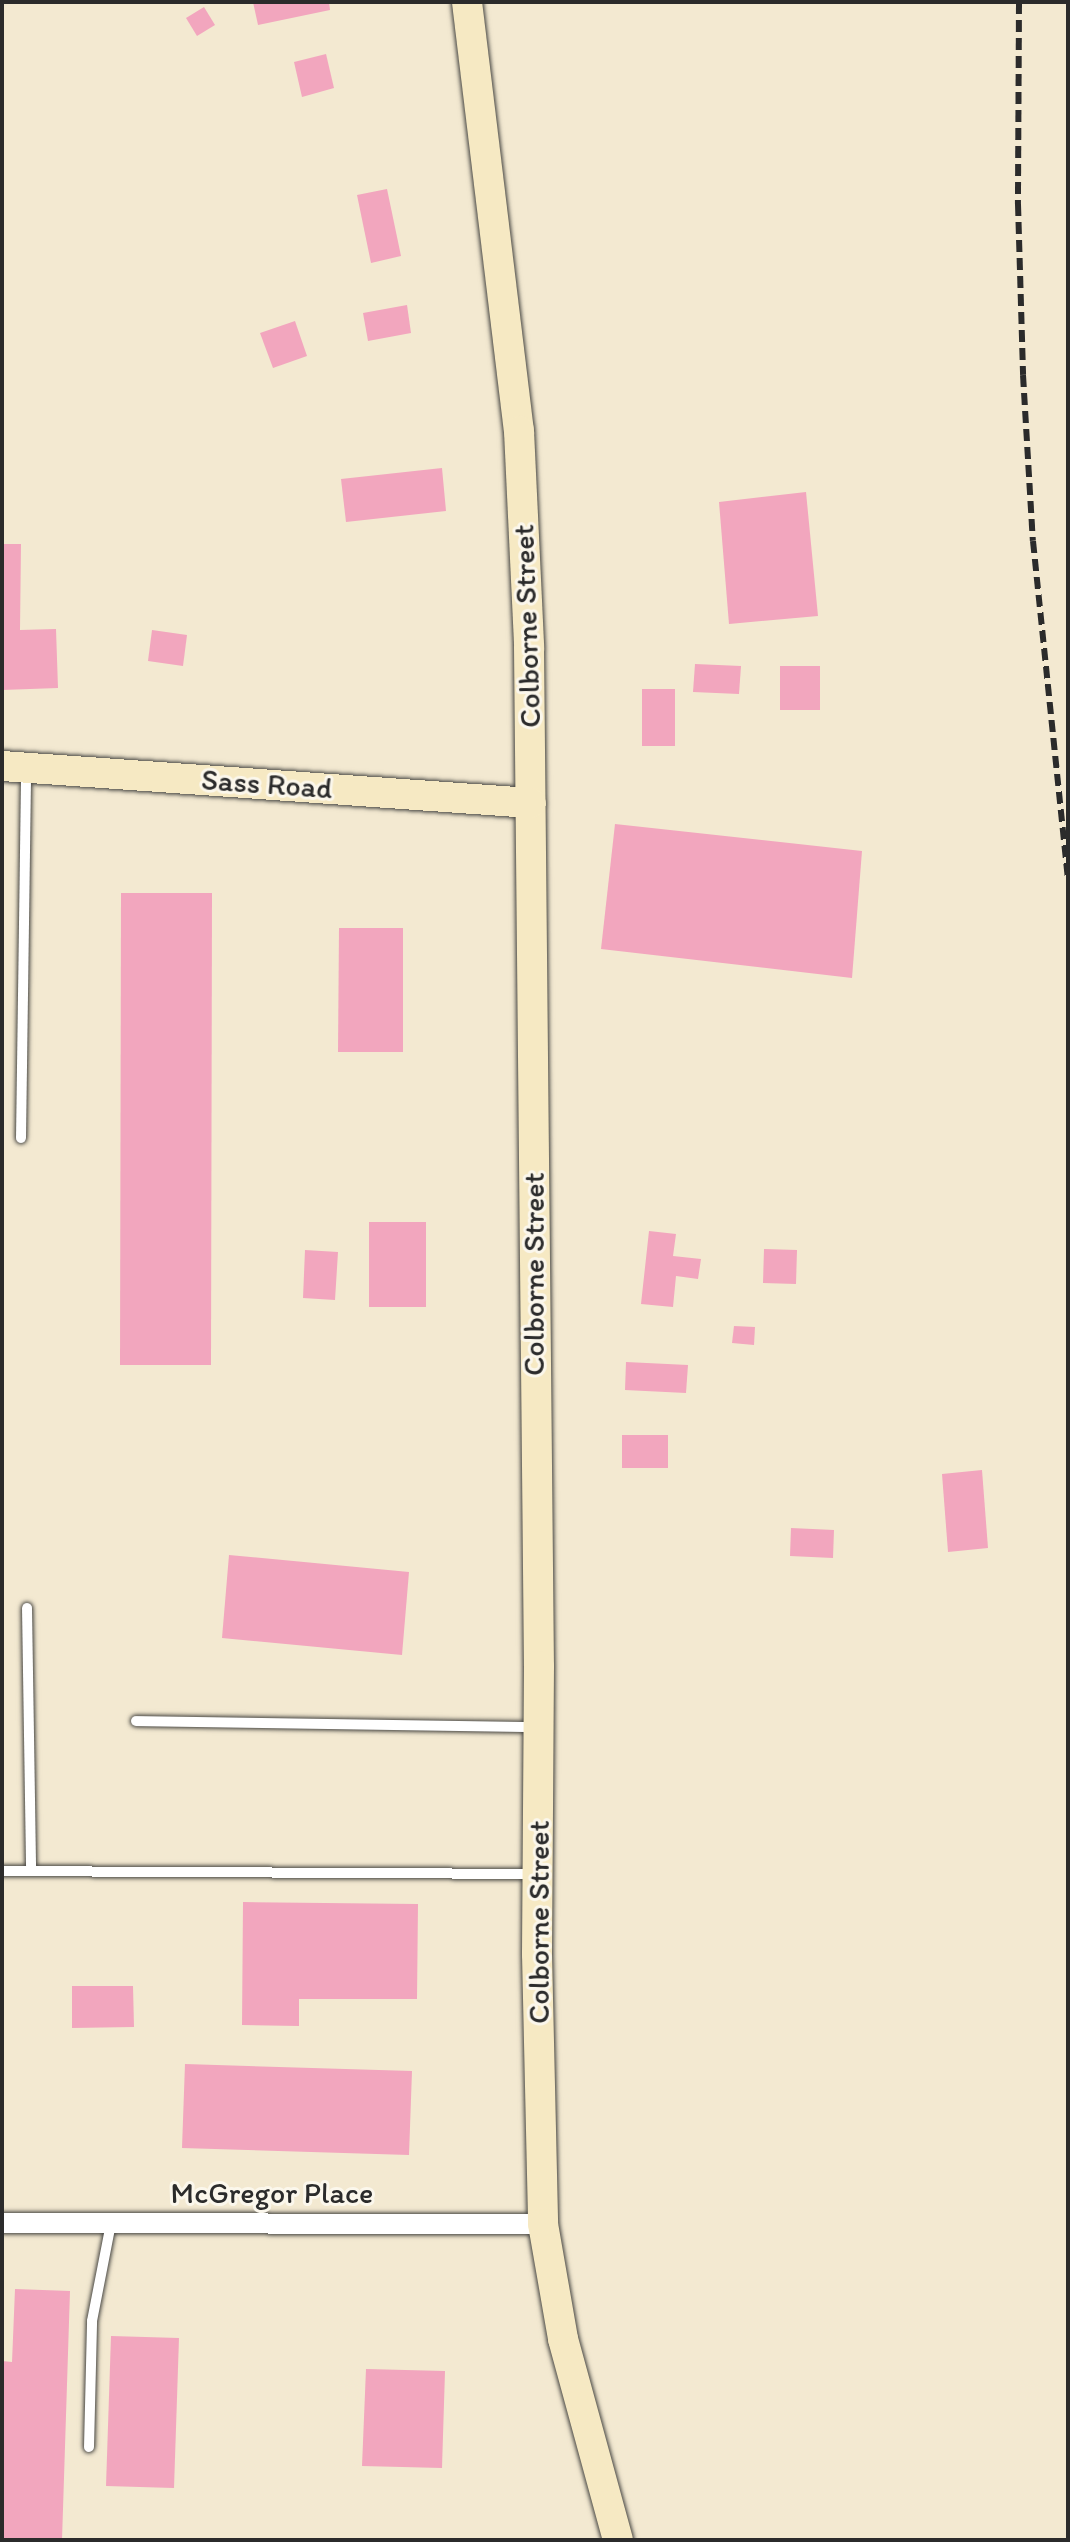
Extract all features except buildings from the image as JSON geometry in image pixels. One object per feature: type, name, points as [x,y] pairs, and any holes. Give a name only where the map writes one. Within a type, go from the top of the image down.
[{"type":"street","name":"Colborne Street","points":[[467,2],[519,431],[529,647],[543,2224],[563,2339],[618,2540]]},
{"type":"street","name":"Sass Road","points":[[14,767],[531,803]]},
{"type":"street","name":"McGregor Place","points":[[2,2223],[543,2224]]},
{"type":"lane","points":[[14,767],[21,1138]]},
{"type":"lane","points":[[27,1608],[31,1871]]},
{"type":"lane","points":[[136,1721],[538,1727]]},
{"type":"lane","points":[[2,1871],[538,1874]]},
{"type":"lane","points":[[89,2447],[92,2321],[111,2223]]},
{"type":"railway","points":[[1019,2],[1018,204],[1023,375],[1033,541],[1068,877]]}]
